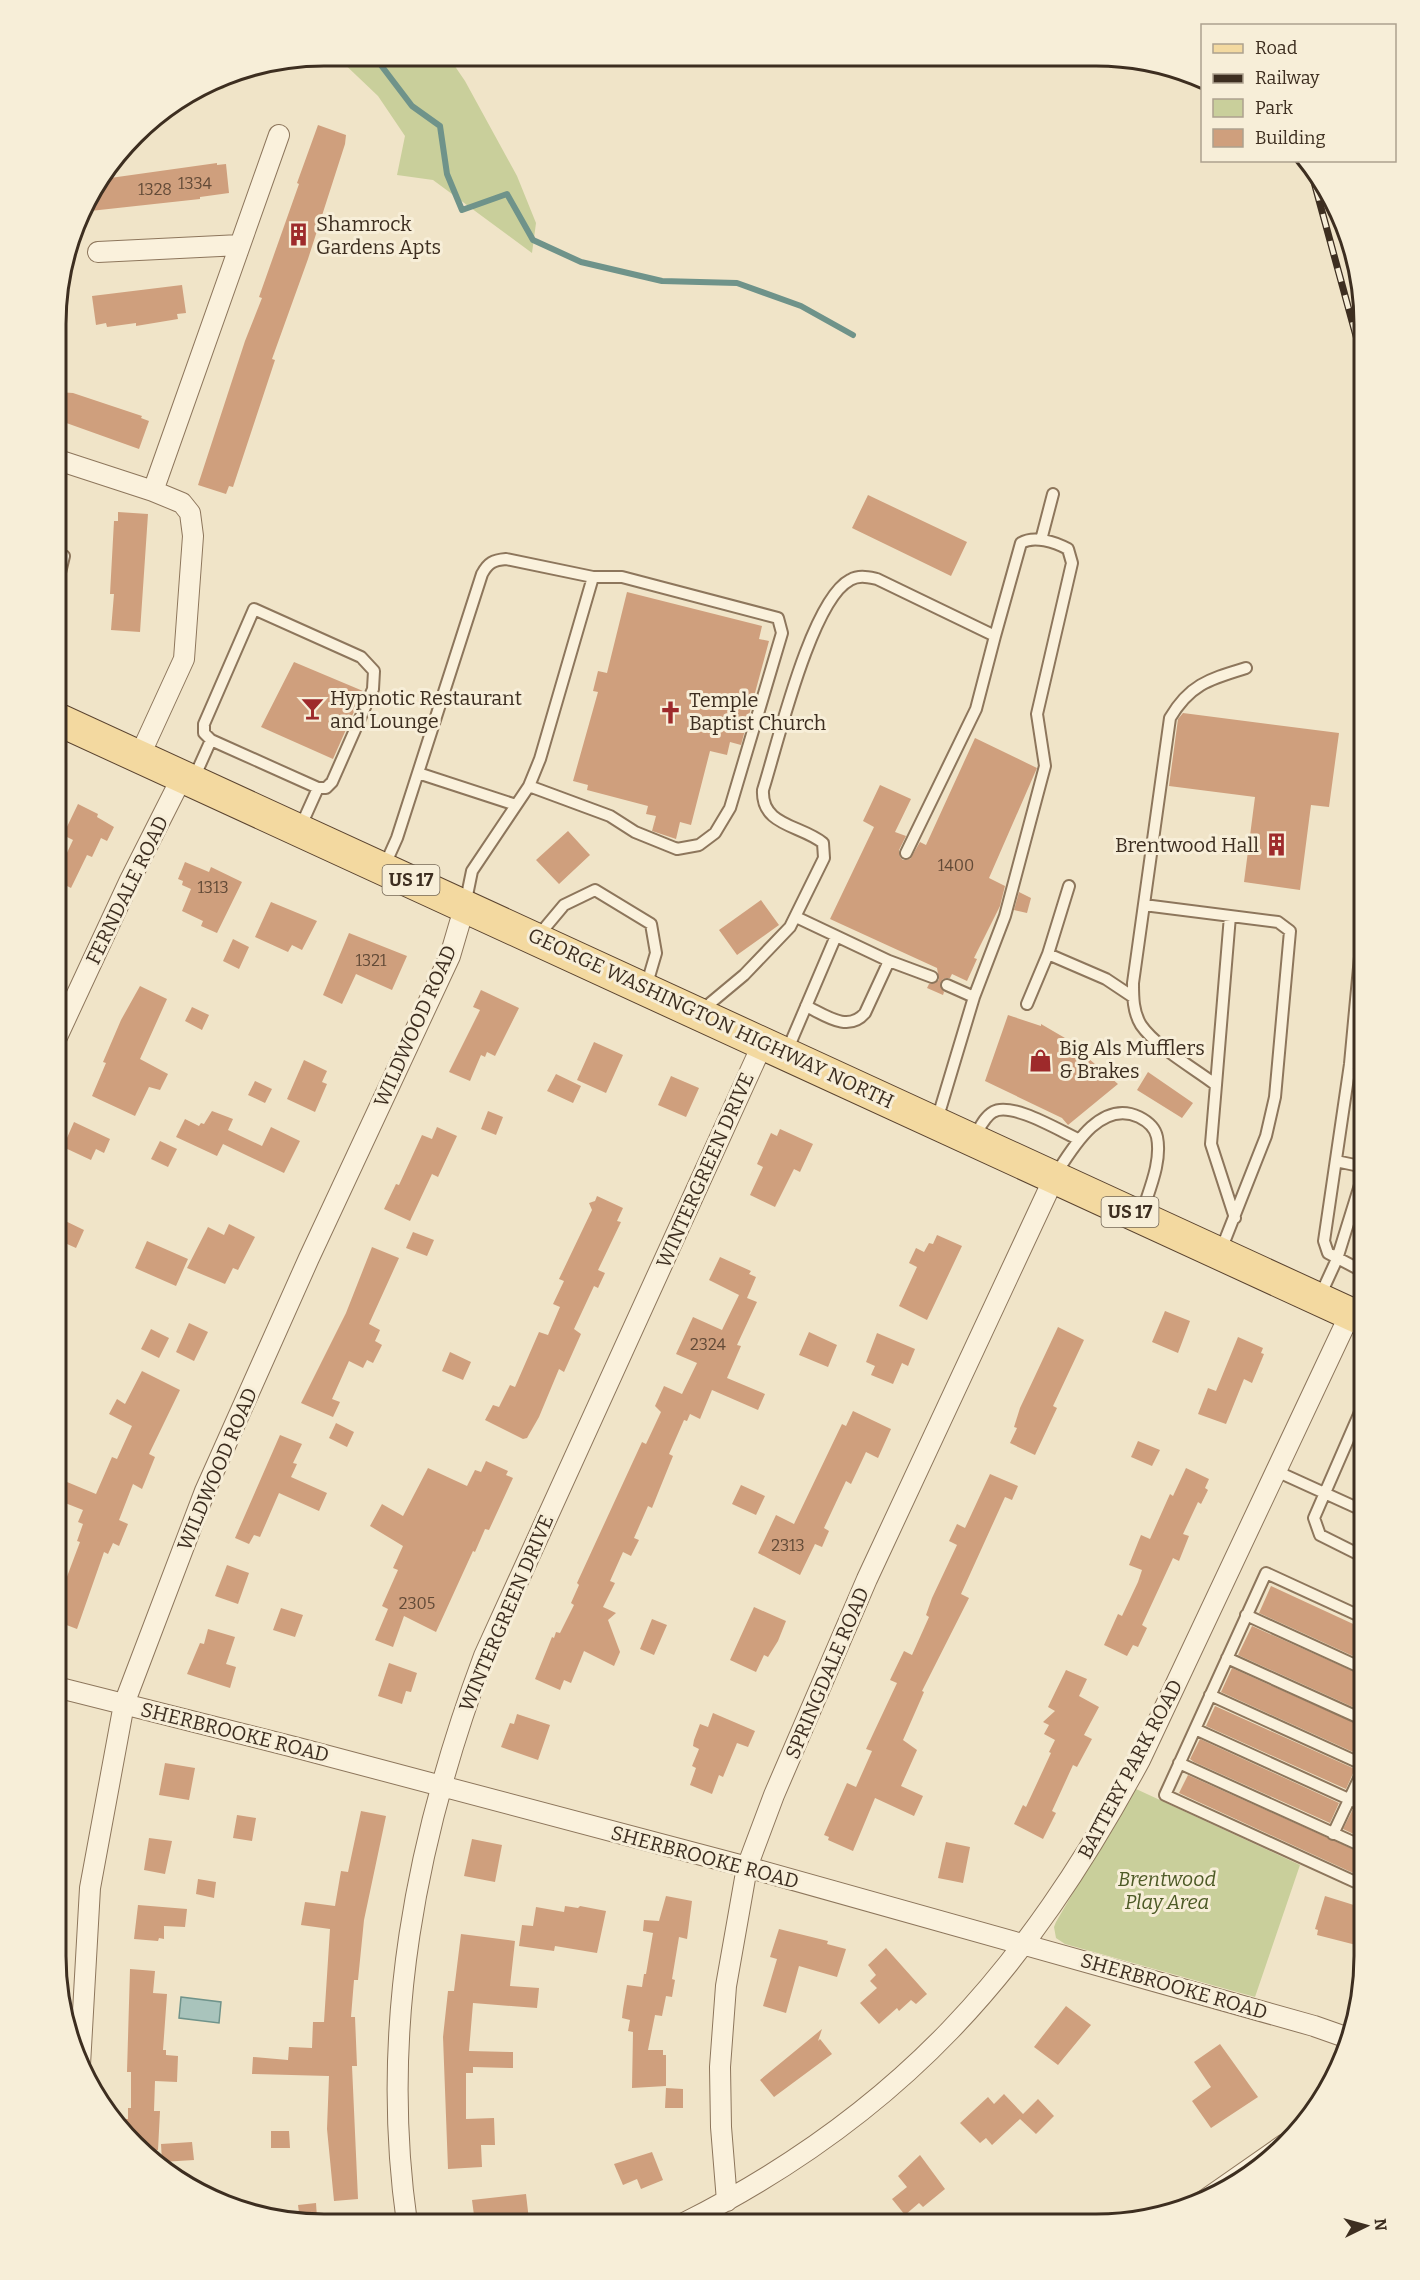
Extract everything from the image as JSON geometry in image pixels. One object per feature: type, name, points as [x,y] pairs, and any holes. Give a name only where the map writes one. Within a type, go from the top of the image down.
[{"type":"main road","name":"GEORGE WASHINGTON HIGHWAY NORTH","points":[[66,723],[384,867],[1354,1316]]},
{"type":"street","points":[[153,491],[279,135]]},
{"type":"street","points":[[98,252],[240,245]]},
{"type":"street","points":[[66,463],[182,502],[190,513],[193,536],[184,659],[140,755]]},
{"type":"street","name":"FERNDALE ROAD","points":[[66,1018],[130,880],[188,777]]},
{"type":"street","name":"WILDWOOD ROAD","points":[[80,2040],[90,1888],[124,1704],[205,1491],[314,1248],[450,956],[465,905]]},
{"type":"street","name":"WINTERGREEN DRIVE","points":[[406,2214],[397,2097],[399,2027],[417,1885],[440,1786],[456,1730],[484,1656],[774,1048]]},
{"type":"street","name":"SPRINGDALE ROAD","points":[[727,2201],[720,2127],[720,2067],[726,1986],[747,1867],[774,1795],[867,1579],[1055,1176]]},
{"type":"street","name":"BATTERY PARK ROAD","points":[[702,2214],[830,2138],[929,2054],[970,2013],[1026,1944],[1060,1897],[1106,1824],[1140,1760],[1276,1470],[1354,1323]]},
{"type":"street","name":"SHERBROOKE ROAD","points":[[66,1690],[747,1867],[1026,1944],[1341,2036]]},
{"type":"lane","points":[[1041,540],[1053,494]]},
{"type":"lane","points":[[906,852],[976,709],[1017,549],[1027,538],[1068,549],[1072,564],[1037,714],[1045,766],[1005,916],[974,997],[937,1122]]},
{"type":"lane","points":[[384,867],[397,838],[482,574],[487,565],[496,560],[506,559],[593,577],[622,577],[771,614],[778,618],[782,633],[741,781],[730,808],[715,832],[699,845],[677,849],[635,832],[610,816],[529,786]]},
{"type":"lane","points":[[699,1012],[744,975],[796,917],[825,850],[817,838],[776,819],[767,812],[763,802],[764,790],[811,633],[839,590],[849,580],[863,576],[877,579],[995,636]]},
{"type":"lane","points":[[465,905],[472,871],[529,786],[540,759],[593,577]]},
{"type":"lane","points":[[254,609],[361,657],[374,671],[374,689],[332,782],[326,788],[318,788],[211,740],[204,733],[204,724],[254,609]]},
{"type":"lane","points":[[1216,1085],[1156,1040],[1141,1024],[1133,1005],[1133,997],[1170,718],[1182,698],[1211,679],[1246,668]]},
{"type":"lane","points":[[188,777],[211,740]]},
{"type":"lane","points":[[418,773],[516,806]]},
{"type":"lane","points":[[300,829],[318,788]]},
{"type":"lane","points":[[1027,1004],[1048,954],[1068,886]]},
{"type":"lane","points":[[537,938],[564,905],[595,891],[651,924],[656,953],[646,988]]},
{"type":"lane","points":[[1144,904],[1278,922],[1285,925],[1291,939],[1275,1097],[1266,1137],[1219,1253]]},
{"type":"lane","points":[[1230,916],[1211,1144],[1235,1218]]},
{"type":"lane","points":[[796,917],[889,961],[932,977]]},
{"type":"lane","points":[[774,1048],[806,1006],[836,936]]},
{"type":"lane","points":[[1048,954],[1106,979],[1133,997]]},
{"type":"lane","points":[[806,1006],[841,1022],[850,1024],[859,1021],[889,961]]},
{"type":"lane","points":[[947,984],[974,997]]},
{"type":"lane","points":[[1354,1021],[1350,1064],[1324,1241],[1328,1253],[1354,1267]]},
{"type":"lane","points":[[1350,1064],[1354,1063]]},
{"type":"lane","points":[[973,1139],[993,1112],[1004,1108],[1015,1110],[1078,1140]]},
{"type":"lane","points":[[1055,1176],[1078,1140],[1115,1113],[1132,1114],[1152,1125],[1157,1134],[1154,1175],[1141,1216]]},
{"type":"lane","points":[[1336,1161],[1354,1165]]},
{"type":"lane","points":[[1319,1299],[1337,1259],[1354,1204]]},
{"type":"lane","points":[[1354,1425],[1314,1518],[1320,1535],[1354,1552]]},
{"type":"lane","points":[[1276,1470],[1354,1506]]},
{"type":"lane","points":[[1354,1613],[1266,1572],[1165,1795],[1354,1881]]},
{"type":"lane","points":[[1246,1616],[1354,1665]]},
{"type":"lane","points":[[1227,1658],[1354,1715]]},
{"type":"lane","points":[[1210,1695],[1354,1762]]},
{"type":"lane","points":[[1195,1729],[1354,1802]]},
{"type":"lane","points":[[1179,1763],[1354,1842]]},
{"type":"lane","points":[[1334,1833],[1354,1789]]},
{"type":"green space","points":[[346,66],[455,66],[517,176],[536,223],[532,253],[433,180],[397,175],[405,136],[378,96]]},
{"type":"green space","name":"Brentwood Play Area","points":[[1134,1788],[1300,1865],[1255,1997],[1065,1944],[1056,1938],[1054,1927],[1056,1922]]},
{"type":"water","points":[[181,1997],[221,2002],[219,2023],[179,2018]]},
{"type":"building","points":[[318,125],[346,135],[345,144],[308,259],[272,359],[275,360],[233,487],[229,486],[226,494],[198,485]]},
{"type":"building","points":[[217,163],[217,165],[226,164],[229,193],[200,197],[200,199],[93,211],[111,178]]},
{"type":"building","points":[[182,285],[186,313],[177,314],[178,319],[136,326],[136,323],[107,327],[106,323],[96,325],[92,296]]},
{"type":"building","points":[[66,393],[142,416],[141,418],[149,421],[139,449],[66,423]]},
{"type":"building","points":[[868,495],[967,542],[951,576],[852,528]]},
{"type":"building","points":[[118,512],[148,514],[140,632],[111,630],[114,594],[110,594],[114,521],[118,521]]},
{"type":"building","name":"Temple Baptist Church","points":[[627,592],[762,626],[759,639],[769,641],[741,745],[730,742],[727,755],[710,751],[691,825],[680,822],[676,839],[652,831],[656,816],[646,814],[648,806],[587,790],[588,785],[573,781],[598,692],[593,691],[598,671],[607,673]]},
{"type":"building","name":"Hypnotic Restaurant and Lounge","points":[[294,662],[363,691],[333,759],[261,727]]},
{"type":"building","name":"Brentwood Hall","points":[[1183,713],[1339,733],[1329,807],[1311,805],[1300,890],[1244,882],[1255,797],[1169,786],[1178,719]]},
{"type":"building","points":[[975,738],[1037,768],[989,878],[1005,886],[1000,906],[974,958],[977,959],[967,981],[952,974],[950,978],[943,979],[940,985],[944,992],[943,995],[927,988],[929,984],[939,980],[937,968],[830,919],[874,827],[863,821],[880,785],[911,799],[895,832],[906,836],[899,850],[900,857],[903,860],[910,859],[920,842],[926,845]]},
{"type":"building","points":[[78,804],[98,814],[97,817],[114,827],[107,841],[101,838],[92,857],[87,855],[71,888],[66,886],[66,855],[73,840],[66,836],[66,829]]},
{"type":"building","points":[[568,831],[590,855],[559,884],[536,860]]},
{"type":"building","points":[[185,862],[209,872],[211,867],[242,882],[217,933],[201,926],[203,921],[182,911],[191,889],[182,885],[183,881],[178,879]]},
{"type":"building","points":[[1019,892],[1031,898],[1027,913],[1014,910]]},
{"type":"building","points":[[761,900],[779,925],[737,955],[719,930]]},
{"type":"building","points":[[271,902],[317,921],[302,950],[292,945],[288,952],[255,937]]},
{"type":"building","points":[[349,933],[407,956],[392,990],[356,974],[342,1004],[323,995]]},
{"type":"building","points":[[233,939],[249,947],[239,969],[223,961]]},
{"type":"building","points":[[140,986],[167,999],[140,1059],[168,1074],[160,1090],[149,1087],[135,1116],[92,1096],[106,1063],[103,1062],[121,1020]]},
{"type":"building","points":[[481,990],[519,1008],[495,1056],[487,1052],[485,1057],[481,1055],[470,1081],[449,1072],[480,1010],[473,1007]]},
{"type":"building","points":[[192,1007],[209,1015],[202,1030],[185,1021]]},
{"type":"building","name":"Big Als Mufflers & Brakes","points":[[1008,1015],[1041,1026],[1041,1024],[1065,1038],[1118,1084],[1068,1125],[1062,1118],[985,1081]]},
{"type":"building","points":[[594,1042],[623,1055],[606,1093],[577,1080]]},
{"type":"building","points":[[304,1060],[327,1071],[322,1082],[327,1084],[315,1112],[287,1099]]},
{"type":"building","points":[[1148,1072],[1193,1103],[1182,1118],[1137,1090]]},
{"type":"building","points":[[556,1074],[581,1086],[573,1103],[547,1091]]},
{"type":"building","points":[[671,1076],[699,1088],[686,1117],[658,1105]]},
{"type":"building","points":[[255,1081],[272,1089],[265,1103],[248,1095]]},
{"type":"building","points":[[212,1111],[233,1119],[228,1130],[262,1146],[271,1127],[300,1141],[284,1173],[223,1144],[217,1156],[176,1137],[185,1119],[199,1126],[201,1123],[204,1124]]},
{"type":"building","points":[[488,1111],[503,1117],[496,1135],[481,1129]]},
{"type":"building","points":[[74,1122],[110,1139],[104,1153],[96,1149],[91,1160],[66,1148],[66,1140]]},
{"type":"building","points":[[437,1127],[457,1136],[438,1177],[432,1174],[410,1221],[384,1209],[396,1184],[399,1185],[422,1135],[432,1139]]},
{"type":"building","points":[[780,1129],[813,1144],[800,1172],[794,1169],[775,1207],[750,1195],[763,1167],[757,1164],[771,1133],[777,1136]]},
{"type":"building","points":[[160,1141],[177,1149],[168,1167],[151,1159]]},
{"type":"building","points":[[597,1196],[623,1208],[617,1221],[621,1222],[598,1270],[605,1273],[598,1288],[594,1286],[574,1329],[581,1334],[564,1372],[559,1369],[539,1417],[527,1438],[523,1439],[485,1420],[493,1405],[499,1407],[510,1385],[515,1387],[539,1332],[548,1335],[560,1307],[553,1304],[564,1281],[559,1279],[592,1210],[589,1203],[595,1201]]},
{"type":"building","points":[[66,1221],[84,1230],[76,1248],[66,1244]]},
{"type":"building","points":[[229,1224],[255,1237],[238,1270],[233,1268],[225,1284],[187,1268],[208,1227],[224,1235]]},
{"type":"building","points":[[413,1232],[434,1240],[427,1256],[406,1248]]},
{"type":"building","points":[[937,1235],[962,1246],[927,1320],[899,1306],[917,1267],[909,1263],[916,1248],[924,1252],[929,1243],[933,1244]]},
{"type":"building","points":[[147,1241],[188,1259],[176,1286],[135,1268]]},
{"type":"building","points":[[372,1247],[399,1258],[369,1324],[380,1330],[375,1341],[382,1345],[373,1363],[367,1360],[363,1368],[349,1361],[332,1399],[340,1402],[333,1417],[301,1403],[346,1313]]},
{"type":"building","points":[[720,1257],[751,1271],[749,1274],[756,1277],[747,1298],[757,1302],[737,1345],[741,1346],[727,1378],[765,1394],[758,1410],[712,1390],[700,1419],[690,1414],[687,1421],[684,1420],[669,1454],[673,1456],[652,1508],[648,1506],[634,1538],[639,1540],[631,1556],[623,1552],[610,1581],[615,1583],[603,1607],[616,1613],[608,1620],[620,1652],[614,1666],[584,1651],[571,1683],[564,1680],[560,1690],[535,1679],[552,1637],[554,1638],[556,1632],[560,1633],[574,1605],[571,1603],[579,1585],[577,1583],[642,1442],[646,1444],[661,1412],[655,1406],[664,1386],[682,1394],[697,1363],[676,1354],[693,1317],[722,1330],[739,1295],[709,1280]]},
{"type":"building","points":[[1165,1311],[1190,1321],[1178,1353],[1152,1342]]},
{"type":"building","points":[[189,1323],[208,1332],[194,1361],[176,1352]]},
{"type":"building","points":[[1058,1327],[1084,1340],[1053,1406],[1057,1408],[1035,1455],[1010,1443],[1017,1428],[1014,1427],[1020,1408]]},
{"type":"building","points":[[151,1329],[169,1338],[159,1358],[141,1349]]},
{"type":"building","points":[[809,1332],[837,1345],[828,1367],[799,1355]]},
{"type":"building","points":[[877,1333],[915,1349],[908,1366],[902,1363],[893,1384],[871,1375],[875,1366],[866,1362]]},
{"type":"building","points":[[1238,1337],[1263,1348],[1261,1353],[1264,1354],[1252,1383],[1244,1379],[1226,1424],[1198,1414],[1208,1388],[1216,1391]]},
{"type":"building","points":[[450,1352],[471,1362],[463,1380],[442,1371]]},
{"type":"building","points":[[142,1371],[180,1390],[149,1454],[155,1457],[142,1489],[133,1484],[119,1520],[128,1524],[119,1546],[113,1543],[108,1554],[104,1552],[77,1629],[66,1625],[66,1579],[80,1542],[77,1541],[83,1524],[78,1522],[83,1510],[66,1503],[66,1485],[67,1482],[96,1494],[112,1457],[117,1459],[132,1426],[109,1414],[117,1399],[125,1404]]},
{"type":"building","points":[[853,1411],[891,1429],[878,1458],[866,1452],[851,1484],[846,1481],[824,1528],[829,1531],[822,1547],[815,1544],[800,1575],[758,1553],[776,1515],[794,1524],[842,1424],[846,1426]]},
{"type":"building","points":[[336,1423],[354,1432],[347,1447],[329,1438]]},
{"type":"building","points":[[280,1435],[302,1444],[293,1463],[297,1464],[291,1477],[327,1493],[319,1511],[279,1493],[260,1537],[254,1535],[249,1544],[235,1538]]},
{"type":"building","points":[[1138,1441],[1160,1450],[1152,1466],[1131,1457]]},
{"type":"building","points":[[486,1461],[508,1471],[506,1475],[513,1478],[489,1530],[485,1529],[475,1552],[473,1551],[436,1632],[404,1616],[393,1647],[375,1640],[388,1609],[382,1606],[398,1570],[393,1568],[403,1546],[370,1526],[382,1504],[403,1516],[428,1468],[467,1486],[475,1470],[481,1472]]},
{"type":"building","points":[[1186,1468],[1209,1479],[1205,1488],[1208,1490],[1201,1504],[1198,1502],[1183,1534],[1189,1536],[1179,1561],[1173,1558],[1142,1625],[1147,1628],[1138,1647],[1133,1645],[1127,1656],[1104,1645],[1118,1614],[1122,1616],[1142,1570],[1129,1565],[1141,1535],[1150,1539],[1170,1494],[1173,1496]]},
{"type":"building","points":[[990,1474],[1018,1486],[1012,1500],[1005,1497],[961,1594],[969,1598],[922,1691],[924,1692],[903,1740],[917,1750],[901,1786],[923,1796],[914,1816],[875,1798],[853,1851],[828,1840],[829,1837],[824,1835],[847,1783],[856,1787],[872,1751],[866,1749],[897,1683],[890,1680],[904,1651],[912,1655],[929,1617],[926,1615],[932,1598],[957,1545],[949,1541],[957,1524],[965,1528]]},
{"type":"building","points":[[741,1485],[765,1496],[756,1515],[732,1504]]},
{"type":"building","points":[[227,1565],[249,1573],[238,1604],[215,1596]]},
{"type":"building","points":[[1271,1586],[1354,1624],[1354,1656],[1259,1613]]},
{"type":"building","points":[[754,1607],[786,1621],[778,1641],[768,1657],[764,1655],[756,1672],[730,1660]]},
{"type":"building","points":[[281,1608],[303,1615],[295,1637],[273,1630]]},
{"type":"building","points":[[652,1619],[667,1625],[654,1655],[640,1649]]},
{"type":"building","points":[[1252,1626],[1354,1672],[1354,1707],[1238,1655]]},
{"type":"building","points":[[208,1629],[235,1637],[226,1664],[236,1667],[230,1688],[187,1674],[200,1643],[204,1644]]},
{"type":"building","points":[[389,1663],[417,1673],[411,1692],[406,1691],[402,1704],[378,1696]]},
{"type":"building","points":[[1232,1668],[1354,1723],[1354,1752],[1221,1692]]},
{"type":"building","points":[[1066,1670],[1087,1679],[1079,1696],[1099,1707],[1084,1735],[1092,1739],[1077,1767],[1073,1765],[1052,1811],[1056,1813],[1043,1839],[1014,1824],[1023,1805],[1026,1807],[1051,1753],[1049,1752],[1055,1740],[1044,1734],[1049,1725],[1043,1722],[1055,1711],[1048,1707]]},
{"type":"building","points":[[1215,1706],[1354,1769],[1354,1771],[1346,1789],[1206,1726]]},
{"type":"building","points":[[713,1713],[755,1731],[748,1747],[737,1743],[723,1777],[719,1775],[712,1794],[690,1785],[696,1768],[692,1766],[699,1749],[693,1746],[694,1740],[700,1724],[708,1727]]},
{"type":"building","points":[[517,1714],[550,1725],[538,1760],[501,1747],[510,1723],[514,1724]]},
{"type":"building","points":[[1200,1739],[1339,1803],[1330,1823],[1194,1762],[1190,1759]]},
{"type":"building","points":[[165,1763],[195,1768],[189,1800],[159,1795]]},
{"type":"building","points":[[1188,1775],[1354,1850],[1354,1873],[1179,1793]]},
{"type":"building","points":[[1353,1809],[1354,1809],[1354,1834],[1343,1829]]},
{"type":"building","points":[[361,1811],[386,1816],[364,1920],[358,1980],[354,1980],[351,2017],[355,2017],[357,2066],[352,2066],[358,2199],[334,2201],[327,2129],[329,2076],[252,2074],[253,2057],[288,2060],[289,2047],[312,2048],[313,2022],[324,2022],[330,1929],[301,1925],[305,1902],[335,1906],[341,1871],[348,1872]]},
{"type":"building","points":[[237,1815],[256,1818],[252,1841],[233,1838]]},
{"type":"building","points":[[149,1838],[172,1841],[165,1874],[144,1870]]},
{"type":"building","points":[[472,1839],[502,1845],[495,1882],[464,1876]]},
{"type":"building","points":[[946,1842],[970,1847],[963,1883],[938,1878]]},
{"type":"building","points":[[198,1879],[216,1882],[214,1898],[196,1894]]},
{"type":"building","points":[[666,1896],[692,1901],[687,1939],[679,1937],[672,1979],[675,1980],[672,1997],[666,1996],[662,2016],[655,2015],[648,2050],[663,2050],[663,2055],[666,2055],[666,2086],[632,2088],[633,2032],[628,2031],[630,2020],[622,2018],[627,1985],[642,1987],[653,1933],[643,1931],[644,1920],[659,1921]]},
{"type":"building","points":[[1325,1896],[1354,1905],[1354,1944],[1317,1935],[1318,1930],[1315,1929]]},
{"type":"building","points":[[138,1905],[187,1909],[185,1927],[164,1926],[164,1939],[159,1938],[158,1941],[134,1939]]},
{"type":"building","points":[[565,1906],[578,1908],[580,1906],[606,1911],[597,1953],[555,1946],[554,1951],[519,1946],[522,1925],[533,1926],[536,1907],[564,1912]]},
{"type":"building","points":[[779,1929],[828,1941],[827,1944],[846,1949],[837,1977],[799,1966],[786,2013],[763,2006],[777,1959],[770,1957]]},
{"type":"building","points":[[461,1934],[515,1941],[510,1986],[539,1988],[537,2008],[473,2003],[469,2051],[513,2052],[513,2068],[473,2067],[473,2073],[466,2073],[466,2119],[494,2118],[495,2145],[481,2145],[482,2167],[448,2169],[443,2037],[448,1991],[454,1991]]},
{"type":"building","points":[[886,1948],[927,1994],[916,2004],[911,2000],[899,2011],[897,2008],[879,2024],[860,2003],[877,1988],[870,1981],[876,1975],[868,1965]]},
{"type":"building","points":[[130,1969],[155,1971],[153,1993],[167,1994],[163,2050],[166,2050],[166,2055],[178,2056],[177,2082],[155,2081],[154,2111],[160,2111],[158,2150],[154,2150],[141,2139],[125,2120],[128,2119],[128,2108],[131,2108],[131,2072],[127,2072]]},
{"type":"building","points":[[1066,2006],[1091,2025],[1058,2065],[1034,2047]]},
{"type":"building","points":[[822,2029],[818,2041],[820,2039],[832,2054],[774,2097],[760,2080]]},
{"type":"building","points":[[1220,2044],[1258,2097],[1211,2128],[1192,2101],[1211,2087],[1194,2062]]},
{"type":"building","points":[[666,2088],[683,2089],[683,2108],[665,2108]]},
{"type":"building","points":[[1004,2094],[1023,2114],[1038,2099],[1054,2116],[1036,2134],[1020,2119],[992,2145],[986,2138],[980,2143],[960,2123],[988,2097],[994,2104]]},
{"type":"building","points":[[271,2131],[289,2131],[290,2148],[271,2148]]},
{"type":"building","points":[[192,2142],[194,2160],[168,2162],[162,2157],[161,2144]]},
{"type":"building","points":[[652,2152],[663,2180],[641,2189],[637,2179],[623,2185],[614,2164]]},
{"type":"building","points":[[920,2155],[945,2189],[923,2207],[919,2203],[904,2214],[892,2199],[907,2187],[898,2176]]},
{"type":"building","points":[[526,2194],[528,2214],[474,2214],[472,2200]]},
{"type":"building","points":[[316,2203],[317,2214],[299,2213],[298,2205]]},
{"type":"waterway","points":[[382,66],[412,106],[440,126],[447,174],[462,210],[507,194],[533,240],[581,262],[662,281],[737,283],[801,306],[853,335]]},
{"type":"railway","points":[[1316,189],[1354,328]]},
{"type":"place","name":"Shamrock Gardens Apts","points":[[298,235]]},
{"type":"place","name":"Hypnotic Restaurant and Lounge","points":[[312,709]]},
{"type":"place","name":"Temple Baptist Church","points":[[671,712]]},
{"type":"place","name":"Brentwood Hall","points":[[1277,845]]},
{"type":"place","name":"Big Als Mufflers & Brakes","points":[[1041,1060]]}]
